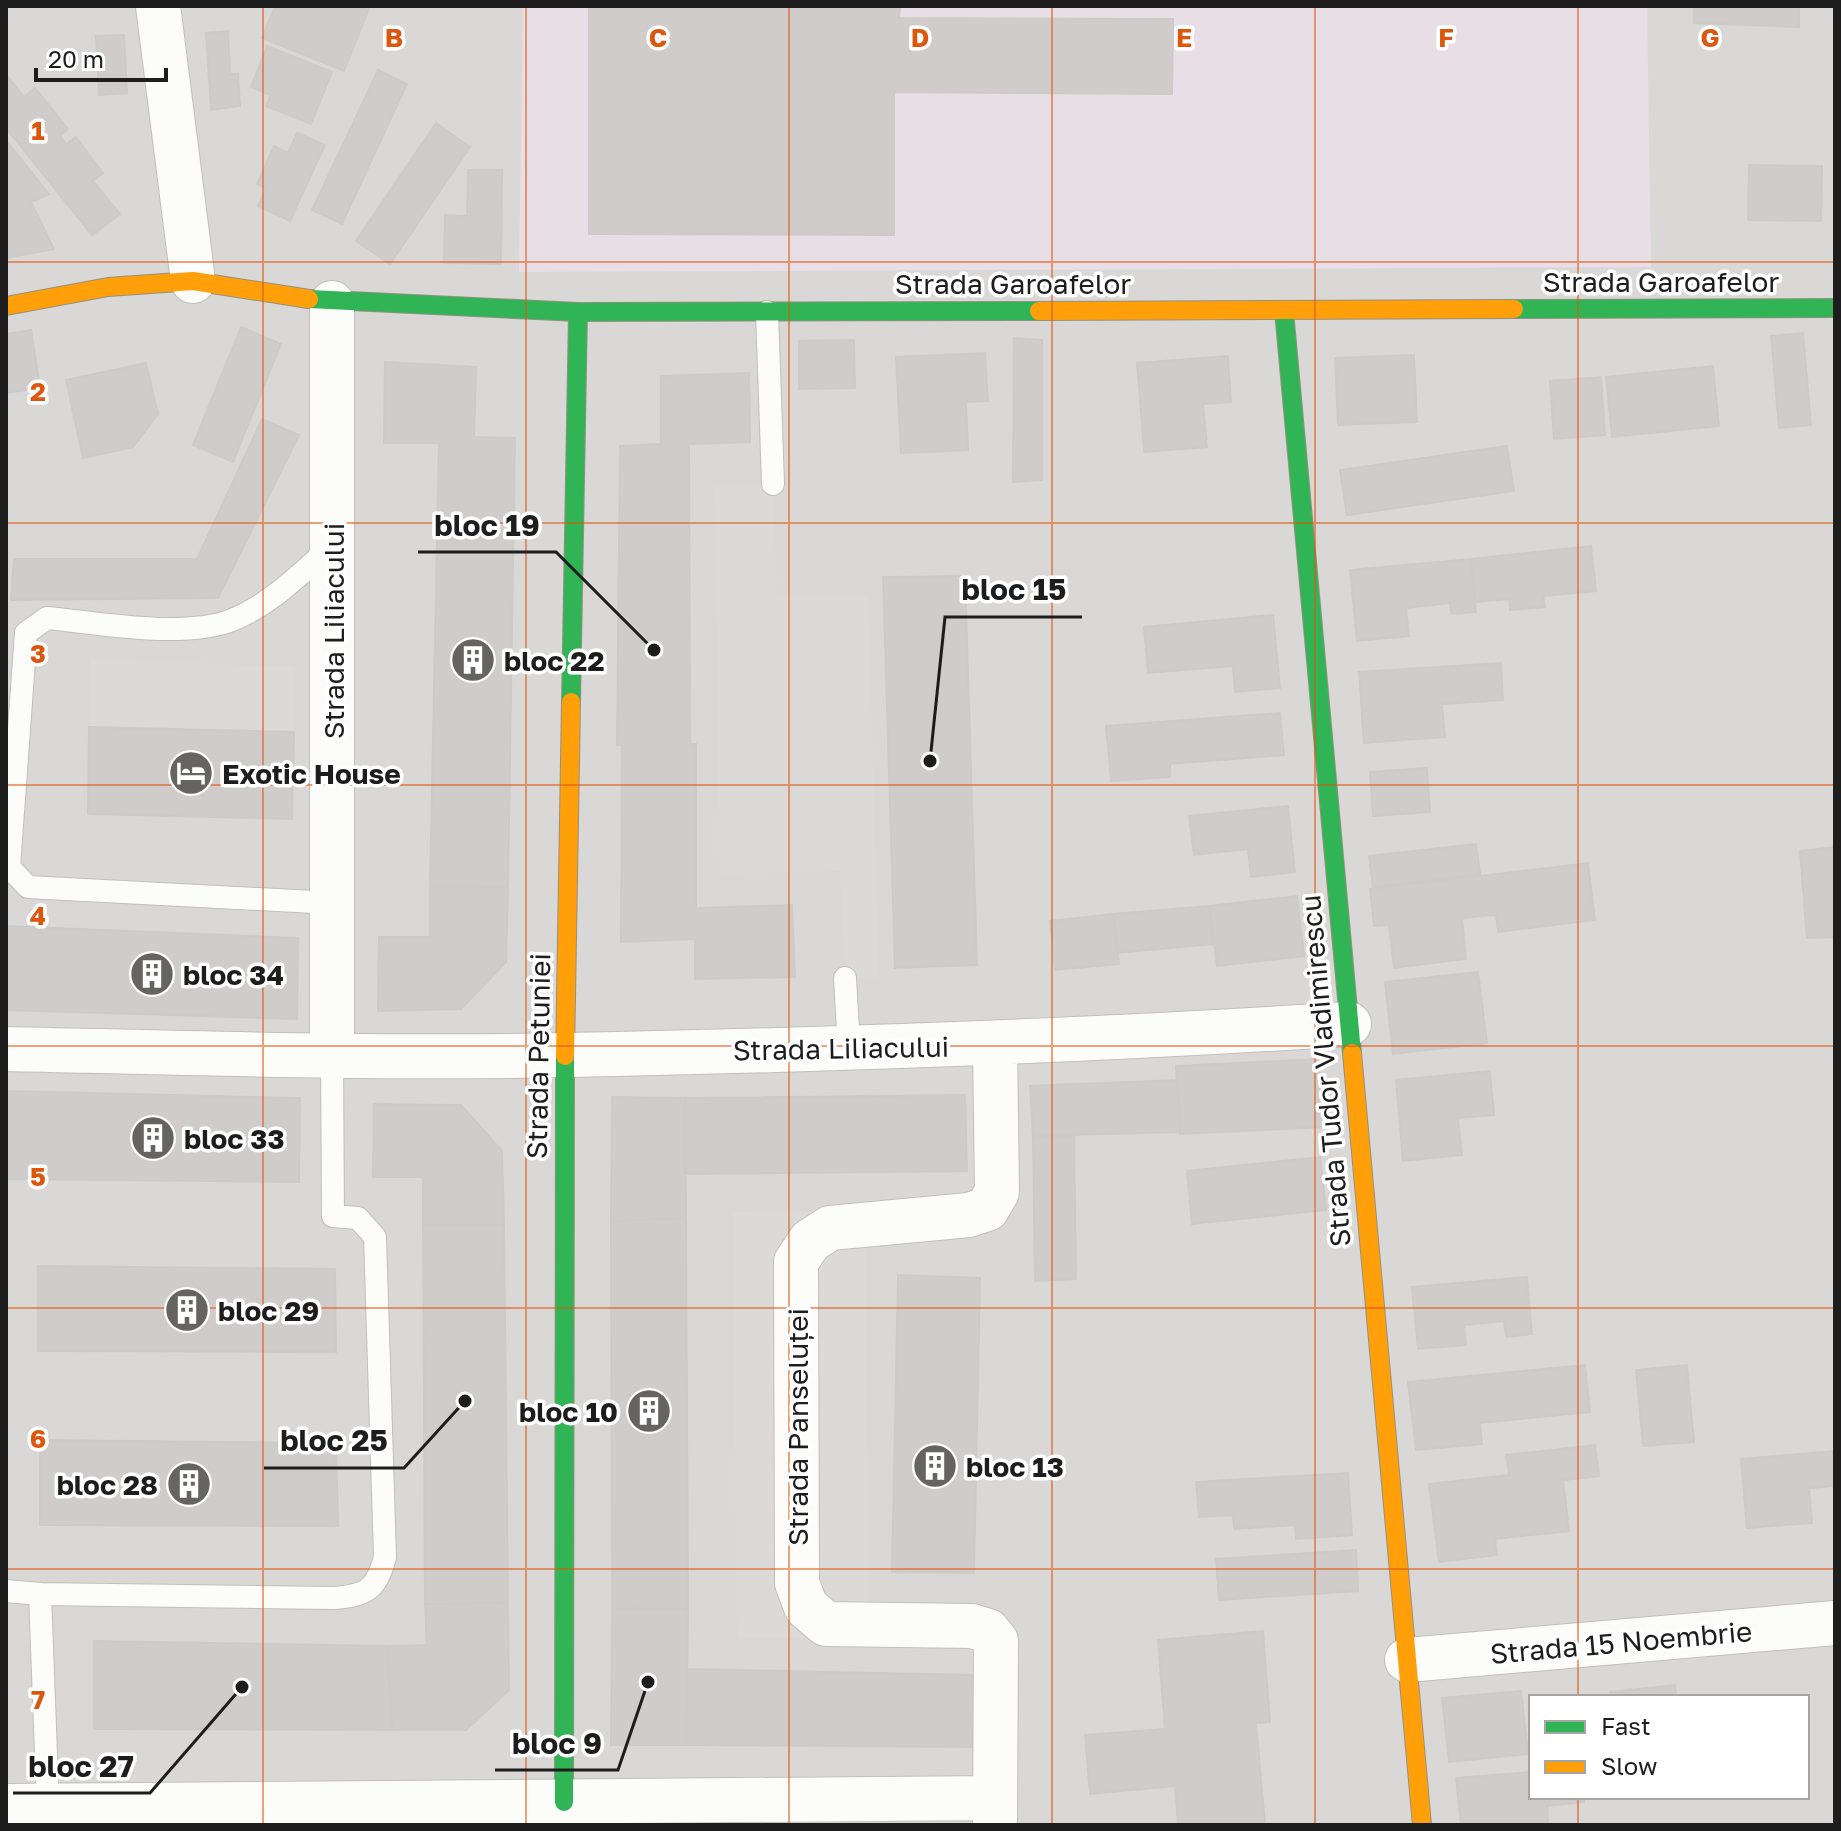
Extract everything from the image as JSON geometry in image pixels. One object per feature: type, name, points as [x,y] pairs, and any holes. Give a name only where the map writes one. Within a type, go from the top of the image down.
[{"type":"street","points":[[158,6],[193,281]]},
{"type":"street","name":"Strada Garoafelor","points":[[6,306],[108,287],[193,281],[332,303],[578,312],[1835,308]]},
{"type":"street","name":"Strada Liliacului","points":[[332,303],[332,1056]]},
{"type":"street","name":"Strada Tudor Vladimirescu","points":[[1284,311],[1422,1825]]},
{"type":"street","name":"Strada Petuniei","points":[[564,1802],[565,1055],[578,312]]},
{"type":"street","name":"Strada Liliacului","points":[[6,1049],[332,1056],[565,1055],[995,1044],[1349,1024]]},
{"type":"street","name":"Strada Panseluței","points":[[27,1806],[302,1816],[564,1802],[995,1812],[996,1641],[988,1631],[972,1626],[826,1624],[806,1607],[797,1583],[796,1262],[810,1241],[830,1228],[969,1215],[987,1209],[997,1192],[995,1044]]},
{"type":"street","name":"Strada 15 Noembrie","points":[[1407,1660],[1835,1623]]},
{"type":"lane","points":[[767,312],[773,484]]},
{"type":"lane","points":[[332,546],[274,597],[230,621],[168,629],[47,618],[26,633],[9,867],[28,887],[333,903]]},
{"type":"lane","points":[[845,978],[849,1048]]},
{"type":"lane","points":[[6,1591],[335,1598],[360,1595],[380,1579],[385,1557],[375,1237],[358,1218],[333,1216],[332,1056]]},
{"type":"lane","points":[[27,1806],[40,1594]]},
{"type":"shaded area","points":[[6,6],[1835,6],[1835,1825],[6,1825]]},
{"type":"shaded area","points":[[523,6],[1647,6],[1651,267],[519,272]]},
{"type":"shaded area","points":[[773,484],[777,596],[868,595],[879,978],[845,978],[840,871],[720,873],[715,487]]},
{"type":"shaded area","points":[[90,659],[295,667],[294,732],[89,727]]},
{"type":"shaded area","points":[[865,1211],[869,1638],[737,1639],[733,1212]]},
{"type":"building","points":[[275,6],[370,6],[344,71],[262,38]]},
{"type":"building","points":[[589,6],[900,6],[899,18],[1173,19],[1172,94],[894,92],[894,235],[589,234]]},
{"type":"building","points":[[1694,6],[1799,6],[1799,27],[1694,23]]},
{"type":"building","points":[[228,31],[230,74],[238,74],[240,106],[211,110],[206,33]]},
{"type":"building","points":[[124,35],[127,93],[99,95],[96,36]]},
{"type":"building","points":[[267,46],[332,72],[311,124],[266,106],[271,95],[251,87]]},
{"type":"building","points":[[378,70],[407,84],[342,224],[312,210]]},
{"type":"building","points":[[6,74],[24,97],[35,88],[68,129],[60,136],[66,144],[76,137],[103,173],[93,181],[120,214],[92,235],[6,128]]},
{"type":"building","points":[[436,123],[470,147],[390,264],[356,241]]},
{"type":"building","points":[[297,133],[325,145],[290,221],[258,206],[266,188],[257,184],[274,146],[288,153]]},
{"type":"building","points":[[6,140],[49,194],[31,202],[54,249],[6,258]]},
{"type":"building","points":[[1749,165],[1822,166],[1821,221],[1748,220]]},
{"type":"building","points":[[468,170],[502,170],[501,264],[444,263],[445,215],[467,216]]},
{"type":"building","points":[[241,327],[281,344],[233,462],[193,445]]},
{"type":"building","points":[[31,330],[40,388],[6,393],[6,334]]},
{"type":"building","points":[[1803,333],[1811,425],[1779,428],[1771,336]]},
{"type":"building","points":[[1014,338],[1042,340],[1042,480],[1013,482]]},
{"type":"building","points":[[854,340],[855,388],[799,389],[799,341]]},
{"type":"building","points":[[985,353],[988,401],[966,402],[968,450],[901,453],[896,357]]},
{"type":"building","points":[[1414,355],[1417,422],[1338,425],[1335,358]]},
{"type":"building","points":[[1228,356],[1231,402],[1203,404],[1207,447],[1144,452],[1137,363]]},
{"type":"building","name":"bloc 22","points":[[385,362],[476,367],[474,437],[515,438],[508,887],[430,886],[439,443],[384,443]]},
{"type":"building","points":[[146,363],[158,414],[133,447],[83,458],[66,380]]},
{"type":"building","points":[[1713,366],[1719,426],[1612,437],[1606,377]]},
{"type":"building","points":[[749,373],[750,442],[689,444],[690,744],[696,744],[696,908],[792,905],[795,977],[695,979],[695,939],[621,942],[622,745],[617,745],[620,446],[661,444],[661,376]]},
{"type":"building","points":[[1601,377],[1605,435],[1554,439],[1550,381]]},
{"type":"building","points":[[262,419],[299,435],[218,598],[11,600],[14,559],[197,559]]},
{"type":"building","points":[[1507,446],[1514,491],[1347,515],[1340,470]]},
{"type":"building","points":[[1591,546],[1596,591],[1543,596],[1545,607],[1510,610],[1509,599],[1475,602],[1471,559]]},
{"type":"building","points":[[1471,559],[1476,612],[1451,614],[1450,603],[1406,608],[1409,636],[1357,641],[1350,570]]},
{"type":"building","points":[[965,576],[977,965],[895,968],[883,577]]},
{"type":"building","points":[[1273,615],[1280,688],[1235,692],[1233,666],[1148,673],[1144,627]]},
{"type":"building","points":[[1501,663],[1503,700],[1442,704],[1445,737],[1364,743],[1359,672]]},
{"type":"building","points":[[1280,713],[1284,755],[1170,764],[1170,777],[1111,781],[1106,726]]},
{"type":"building","name":"Exotic House","points":[[89,727],[294,732],[292,819],[88,814]]},
{"type":"building","points":[[1427,768],[1430,812],[1373,816],[1370,772]]},
{"type":"building","points":[[1288,806],[1295,872],[1251,877],[1248,849],[1194,855],[1189,816]]},
{"type":"building","points":[[1476,844],[1480,874],[1373,887],[1369,856]]},
{"type":"building","points":[[1835,847],[1835,937],[1807,938],[1800,851]]},
{"type":"building","points":[[1588,863],[1595,920],[1498,932],[1496,915],[1462,918],[1466,959],[1394,968],[1389,925],[1374,926],[1370,889]]},
{"type":"building","points":[[430,886],[508,887],[506,962],[461,1009],[378,1011],[379,937],[430,937]]},
{"type":"building","points":[[1297,896],[1304,956],[1217,966],[1209,906]]},
{"type":"building","points":[[1209,906],[1213,944],[1117,953],[1113,914]]},
{"type":"building","points":[[1113,914],[1119,964],[1055,970],[1050,921]]},
{"type":"building","name":"bloc 34","points":[[6,926],[298,938],[297,1019],[6,1010]]},
{"type":"building","points":[[1478,972],[1487,1043],[1393,1054],[1385,982]]},
{"type":"building","points":[[1319,1059],[1324,1127],[1180,1134],[1176,1066]]},
{"type":"building","points":[[1490,1071],[1494,1115],[1458,1118],[1462,1155],[1403,1161],[1396,1080]]},
{"type":"building","points":[[1177,1080],[1180,1132],[1033,1136],[1030,1086]]},
{"type":"building","name":"bloc 33","points":[[6,1091],[300,1098],[299,1182],[6,1179]]},
{"type":"building","points":[[965,1095],[967,1171],[685,1174],[685,1098]]},
{"type":"building","points":[[612,1097],[685,1098],[686,1218],[611,1221]]},
{"type":"building","points":[[374,1104],[461,1105],[502,1151],[504,1225],[423,1224],[423,1177],[373,1177]]},
{"type":"building","points":[[1033,1136],[1074,1136],[1076,1279],[1035,1281]]},
{"type":"building","points":[[1320,1157],[1326,1210],[1192,1224],[1187,1171]]},
{"type":"building","name":"bloc 10","points":[[686,1218],[688,1609],[612,1608],[611,1221]]},
{"type":"building","points":[[423,1224],[504,1225],[508,1603],[425,1604]]},
{"type":"building","name":"bloc 29","points":[[38,1266],[335,1269],[336,1352],[38,1351]]},
{"type":"building","name":"bloc 13","points":[[898,1275],[980,1278],[974,1573],[892,1572]]},
{"type":"building","points":[[1527,1277],[1532,1334],[1506,1337],[1504,1321],[1464,1325],[1466,1345],[1418,1349],[1412,1287]]},
{"type":"building","points":[[1585,1365],[1590,1412],[1480,1423],[1482,1444],[1416,1450],[1408,1382]]},
{"type":"building","points":[[1687,1365],[1694,1442],[1643,1446],[1636,1370]]},
{"type":"building","name":"bloc 28","points":[[40,1440],[336,1443],[338,1526],[40,1525]]},
{"type":"building","points":[[1595,1445],[1599,1476],[1563,1480],[1569,1531],[1495,1539],[1497,1555],[1439,1562],[1429,1484],[1509,1475],[1506,1455]]},
{"type":"building","points":[[1835,1451],[1835,1486],[1809,1488],[1812,1523],[1747,1528],[1741,1459]]},
{"type":"building","points":[[1348,1473],[1352,1535],[1296,1539],[1295,1525],[1234,1529],[1233,1515],[1199,1517],[1196,1482]]},
{"type":"building","points":[[1356,1550],[1358,1591],[1219,1600],[1216,1559]]},
{"type":"building","points":[[508,1603],[509,1690],[466,1730],[392,1730],[388,1646],[427,1645],[425,1604]]},
{"type":"building","points":[[612,1608],[688,1609],[686,1745],[611,1745]]},
{"type":"building","points":[[1263,1631],[1270,1722],[1256,1723],[1265,1825],[1178,1825],[1175,1786],[1090,1794],[1085,1735],[1165,1729],[1158,1640]]},
{"type":"building","points":[[94,1641],[388,1646],[392,1730],[94,1729]]},
{"type":"building","points":[[687,1669],[975,1675],[975,1747],[686,1745]]},
{"type":"building","points":[[1675,1685],[1676,1695],[1611,1695],[1610,1692]]},
{"type":"building","points":[[1521,1691],[1528,1754],[1449,1762],[1442,1698]]},
{"type":"building","points":[[1529,1772],[1529,1799],[1584,1799],[1584,1802],[1547,1806],[1548,1823],[1461,1825],[1456,1778]]},
{"type":"traffic: fast","points":[[309,299],[578,312],[1039,311]]},
{"type":"traffic: fast","points":[[1514,309],[1835,308]]},
{"type":"traffic: fast","points":[[1284,311],[1352,1053]]},
{"type":"traffic: fast","points":[[571,702],[578,312]]},
{"type":"traffic: fast","points":[[564,1802],[565,1056]]},
{"type":"traffic: slow","points":[[6,306],[108,287],[193,281],[309,299]]},
{"type":"traffic: slow","points":[[1039,311],[1514,309]]},
{"type":"traffic: slow","points":[[565,1056],[571,702]]},
{"type":"traffic: slow","points":[[1352,1053],[1422,1825]]},
{"type":"place","name":"bloc 19","points":[[654,650]]},
{"type":"place","name":"bloc 22","points":[[473,660]]},
{"type":"place","name":"bloc 15","points":[[930,761]]},
{"type":"place","name":"Exotic House","points":[[191,773]]},
{"type":"place","name":"bloc 34","points":[[152,974]]},
{"type":"place","name":"bloc 33","points":[[153,1138]]},
{"type":"place","name":"bloc 29","points":[[187,1310]]},
{"type":"place","name":"bloc 25","points":[[465,1401]]},
{"type":"place","name":"bloc 10","points":[[649,1411]]},
{"type":"place","name":"bloc 13","points":[[935,1466]]},
{"type":"place","name":"bloc 28","points":[[189,1484]]},
{"type":"place","name":"bloc 9","points":[[648,1682]]},
{"type":"place","name":"bloc 27","points":[[242,1687]]}]
